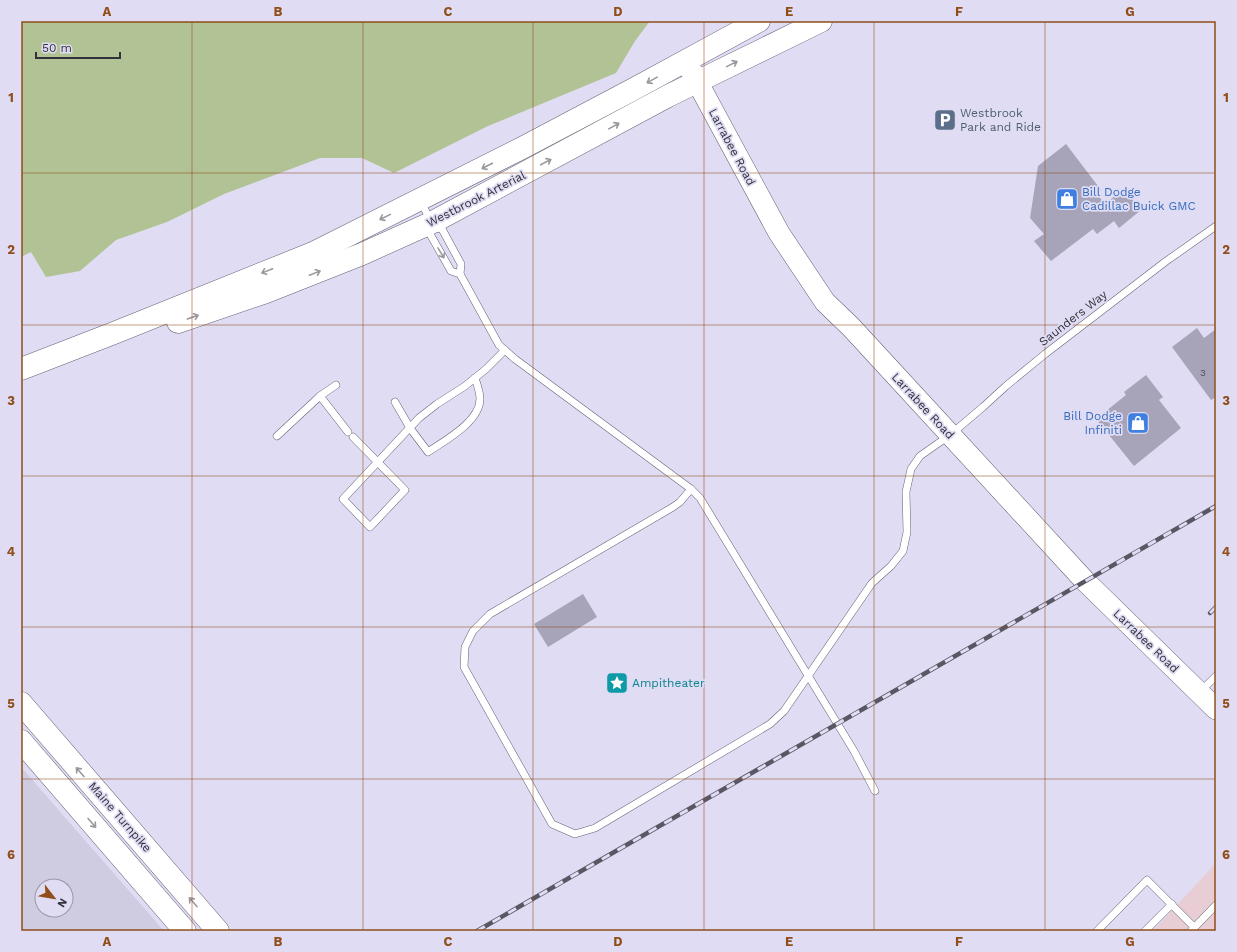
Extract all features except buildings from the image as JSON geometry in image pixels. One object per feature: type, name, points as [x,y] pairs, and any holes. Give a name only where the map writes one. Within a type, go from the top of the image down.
[{"type":"highway","name":"Westbrook Arterial","points":[[21,369],[114,334],[314,252],[522,148],[758,21]]},
{"type":"highway","name":"Westbrook Arterial","points":[[114,334],[146,331],[174,324],[266,292],[433,224],[697,82],[821,21]]},
{"type":"highway","name":"Maine Turnpike","points":[[21,703],[218,931]]},
{"type":"highway","name":"Maine Turnpike","points":[[21,741],[185,931]]},
{"type":"main road","name":"Larrabee Road","points":[[686,61],[779,233],[826,302],[851,327],[1085,581],[1216,709]]},
{"type":"lane","points":[[420,200],[433,224],[442,228],[461,264],[460,274],[499,345],[527,368],[691,489],[700,498],[854,751],[875,791]]},
{"type":"lane","points":[[433,224],[430,234],[451,271],[460,274]]},
{"type":"lane","name":"Saunders Way","points":[[691,489],[680,502],[673,507],[490,614],[473,630],[465,647],[464,667],[552,824],[575,834],[595,828],[770,724],[784,711],[872,583],[891,566],[903,551],[907,532],[906,492],[910,468],[920,456],[950,435],[1045,354],[1159,266],[1216,226]]},
{"type":"lane","points":[[320,396],[351,434],[377,462],[405,490],[370,527],[343,499],[377,462],[419,418],[437,404],[465,386],[505,350]]},
{"type":"lane","points":[[395,402],[410,428],[428,452],[461,430],[475,414],[480,399],[475,378]]},
{"type":"lane","points":[[277,436],[320,396],[336,384]]},
{"type":"lane","points":[[1200,693],[1216,676]]},
{"type":"lane","points":[[1097,931],[1147,880],[1172,904],[1193,929],[1216,906]]},
{"type":"lane","points":[[1145,931],[1172,904]]},
{"type":"shaded area","points":[[21,767],[164,931],[21,931]]},
{"type":"shaded area","points":[[1216,863],[1216,931],[1153,931]]},
{"type":"green space","points":[[21,21],[650,21],[635,41],[616,73],[488,126],[394,173],[362,158],[320,158],[224,194],[167,222],[116,240],[80,271],[46,277],[31,252],[21,257]]},
{"type":"railway","points":[[477,931],[1216,506]]},
{"type":"railway","points":[[1210,613],[1216,607]]},
{"type":"place","name":"Westbrook Park and Ride","points":[[945,120]]},
{"type":"place","name":"Bill Dodge Cadillac Buick GMC","points":[[1067,199]]},
{"type":"place","name":"Bill Dodge Infiniti","points":[[1138,423]]},
{"type":"place","name":"Ampitheater","points":[[617,683]]}]
